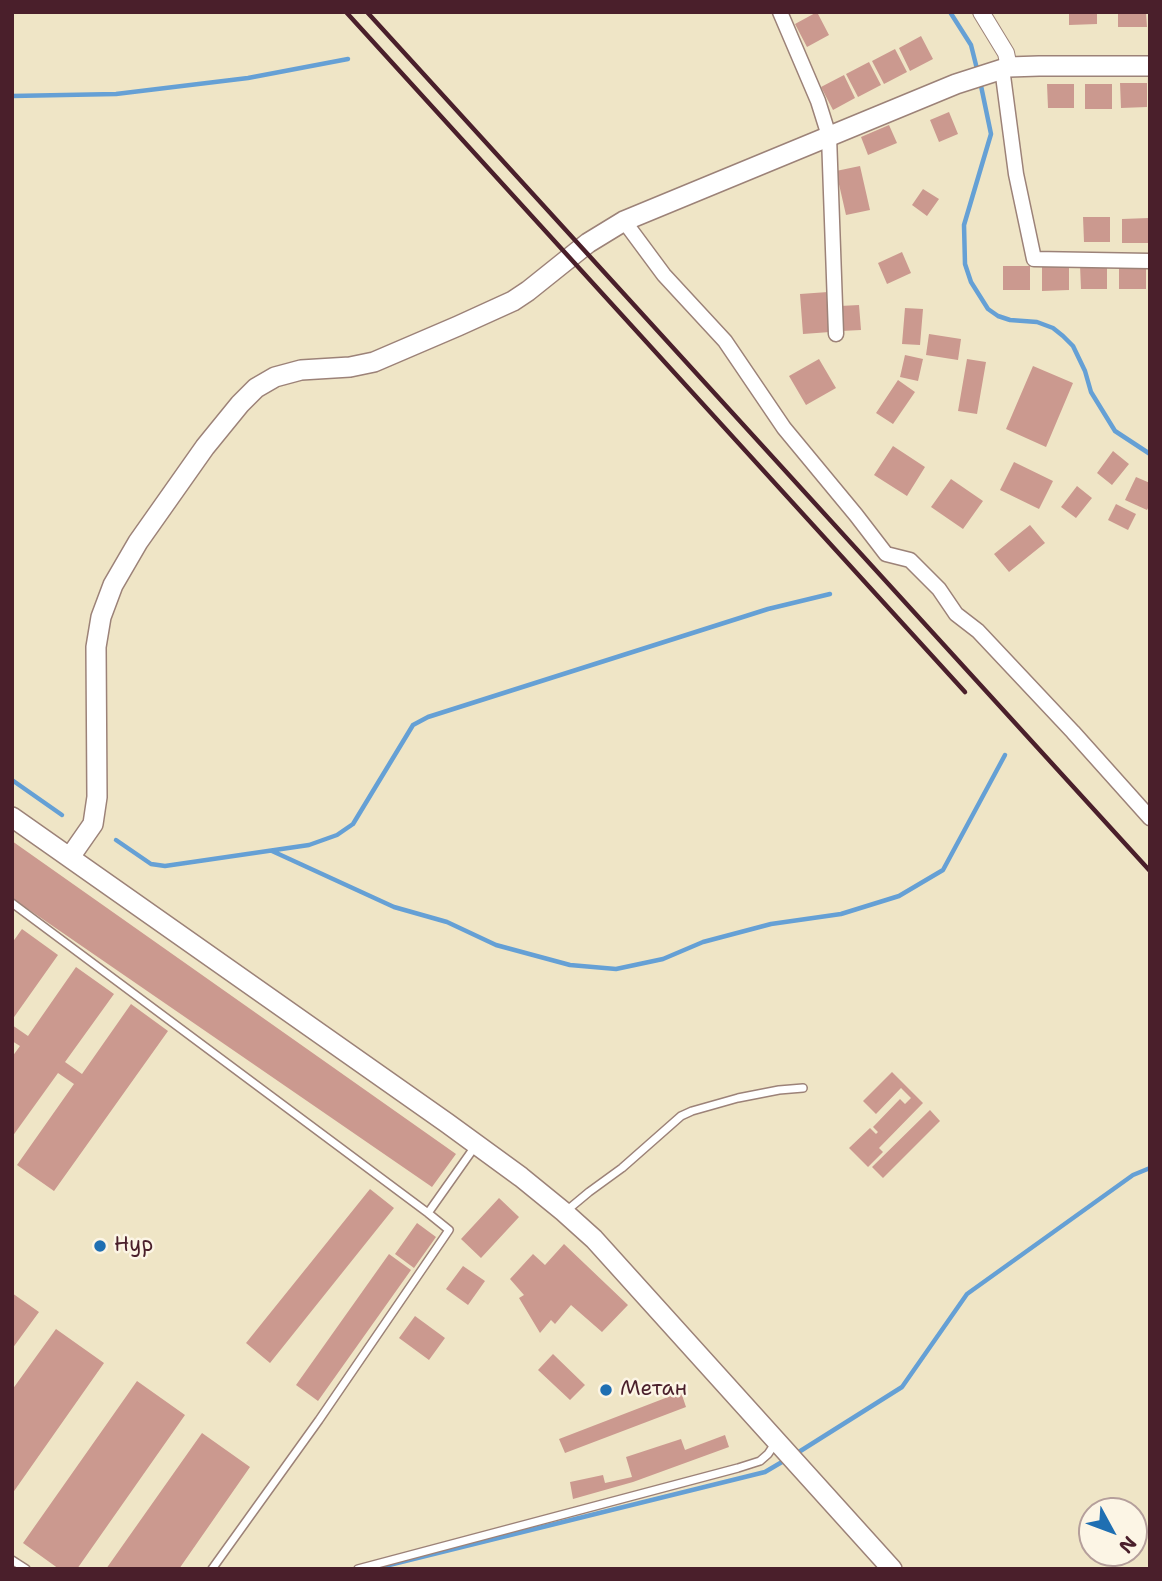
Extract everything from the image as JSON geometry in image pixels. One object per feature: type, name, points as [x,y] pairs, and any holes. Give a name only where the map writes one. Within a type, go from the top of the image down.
[{"type":"main road","points":[[99,878],[90,856],[97,797],[96,647],[101,617],[113,585],[138,542],[205,447],[256,388],[275,377],[313,368],[350,367],[374,362],[494,310],[528,291],[588,243],[624,221],[956,84],[1005,67],[1150,66]]},
{"type":"main road","points":[[12,817],[521,1177],[564,1212],[594,1238],[892,1569]]},
{"type":"main road","points":[[70,857],[93,824]]},
{"type":"street","points":[[780,12],[818,101],[829,136],[836,334]]},
{"type":"street","points":[[981,12],[1006,53],[1005,67],[1016,174],[1034,260],[1150,261]]},
{"type":"street","points":[[624,221],[664,275],[725,341],[784,428],[886,554],[910,560],[939,589],[956,614],[978,631],[1150,818]]},
{"type":"lane","points":[[12,903],[449,1230],[319,1420],[212,1569]]},
{"type":"lane","points":[[564,1212],[631,1161],[681,1116],[738,1098],[803,1088]]},
{"type":"lane","points":[[428,1213],[476,1145]]},
{"type":"lane","points":[[358,1569],[738,1468],[760,1461],[778,1444]]},
{"type":"lane","points":[[12,1560],[26,1569]]},
{"type":"building","points":[[817,12],[829,35],[807,47],[795,24]]},
{"type":"building","points":[[1069,12],[1097,12],[1097,24],[1069,25]]},
{"type":"building","points":[[1118,12],[1146,12],[1147,27],[1118,27]]},
{"type":"building","points":[[921,36],[933,59],[910,71],[899,48]]},
{"type":"building","points":[[895,49],[907,72],[884,84],[872,61]]},
{"type":"building","points":[[869,62],[881,85],[858,97],[846,74]]},
{"type":"building","points":[[844,75],[855,98],[833,110],[821,87]]},
{"type":"building","points":[[1120,83],[1147,83],[1147,107],[1121,108]]},
{"type":"building","points":[[1047,84],[1074,84],[1074,108],[1048,108]]},
{"type":"building","points":[[1085,84],[1112,84],[1112,109],[1085,109]]},
{"type":"building","points":[[949,112],[958,134],[939,142],[930,120]]},
{"type":"building","points":[[889,125],[897,143],[868,155],[861,137]]},
{"type":"building","points":[[860,166],[870,210],[846,215],[836,171]]},
{"type":"building","points":[[923,189],[939,199],[927,216],[912,205]]},
{"type":"building","points":[[1083,217],[1110,217],[1110,242],[1084,242]]},
{"type":"building","points":[[1149,218],[1149,243],[1122,243],[1122,219]]},
{"type":"building","points":[[902,252],[911,273],[887,284],[878,263]]},
{"type":"building","points":[[1080,265],[1107,265],[1107,289],[1081,289]]},
{"type":"building","points":[[1119,265],[1146,265],[1146,289],[1119,289]]},
{"type":"building","points":[[1003,266],[1030,266],[1030,290],[1003,290]]},
{"type":"building","points":[[1042,266],[1069,266],[1069,290],[1042,291]]},
{"type":"building","points":[[828,292],[830,332],[803,334],[800,294]]},
{"type":"building","points":[[859,305],[861,330],[841,331],[840,306]]},
{"type":"building","points":[[905,308],[923,309],[920,345],[902,344]]},
{"type":"building","points":[[929,334],[961,339],[958,360],[926,355]]},
{"type":"building","points":[[905,355],[923,359],[918,381],[900,377]]},
{"type":"building","points":[[819,359],[836,388],[806,405],[789,376]]},
{"type":"building","points":[[967,359],[986,362],[977,414],[958,411]]},
{"type":"building","points":[[1033,366],[1073,383],[1046,447],[1006,429]]},
{"type":"building","points":[[898,380],[915,392],[893,424],[876,413]]},
{"type":"building","points":[[893,446],[925,467],[907,496],[874,475]]},
{"type":"building","points":[[1113,451],[1129,464],[1112,485],[1097,473]]},
{"type":"building","points":[[1014,462],[1053,481],[1039,509],[1000,490]]},
{"type":"building","points":[[1136,477],[1150,483],[1150,504],[1147,510],[1125,500]]},
{"type":"building","points":[[951,479],[983,501],[963,529],[931,507]]},
{"type":"building","points":[[1077,486],[1092,498],[1076,518],[1061,507]]},
{"type":"building","points":[[1116,504],[1136,514],[1128,530],[1108,520]]},
{"type":"building","points":[[1030,525],[1045,543],[1009,572],[994,554]]},
{"type":"building","points":[[12,841],[456,1154],[432,1187],[12,898]]},
{"type":"building","points":[[22,929],[58,955],[12,1020],[12,943]]},
{"type":"building","points":[[76,967],[114,994],[65,1062],[82,1074],[131,1004],[168,1031],[54,1191],[17,1165],[74,1084],[58,1073],[12,1137],[12,1057],[20,1046],[12,1041],[12,1025],[28,1036]]},
{"type":"building","points":[[892,1072],[923,1103],[879,1148],[883,1152],[868,1167],[849,1148],[870,1128],[876,1134],[878,1132],[873,1127],[900,1099],[905,1104],[911,1098],[901,1088],[876,1114],[863,1101]]},
{"type":"building","points":[[930,1110],[940,1121],[883,1178],[872,1167]]},
{"type":"building","points":[[370,1189],[394,1208],[270,1363],[246,1343]]},
{"type":"building","points":[[499,1198],[519,1217],[481,1258],[461,1239]]},
{"type":"building","points":[[417,1223],[436,1237],[414,1268],[395,1254]]},
{"type":"building","points":[[564,1244],[628,1305],[602,1332],[571,1305],[555,1324],[551,1320],[540,1333],[519,1298],[524,1295],[510,1279],[533,1254],[545,1265]]},
{"type":"building","points":[[389,1254],[411,1270],[318,1401],[296,1385]]},
{"type":"building","points":[[463,1266],[485,1281],[468,1305],[446,1289]]},
{"type":"building","points":[[12,1293],[39,1312],[12,1349]]},
{"type":"building","points":[[415,1316],[445,1338],[429,1360],[399,1338]]},
{"type":"building","points":[[56,1329],[104,1363],[12,1494],[12,1390]]},
{"type":"building","points":[[553,1354],[585,1385],[570,1400],[538,1370]]},
{"type":"building","points":[[137,1381],[185,1415],[77,1569],[59,1569],[23,1543]]},
{"type":"building","points":[[681,1392],[686,1407],[565,1453],[559,1439]]},
{"type":"building","points":[[202,1433],[250,1467],[179,1569],[106,1569]]},
{"type":"building","points":[[725,1435],[729,1447],[633,1482],[573,1499],[570,1482],[603,1475],[605,1483],[632,1477],[626,1457],[681,1439],[685,1450]]},
{"type":"waterway","points":[[950,12],[971,45],[978,73]]},
{"type":"waterway","points":[[12,96],[116,94],[248,78],[348,59]]},
{"type":"waterway","points":[[980,81],[991,134],[964,225],[965,264],[971,282],[988,309],[998,316],[1010,320],[1037,322],[1053,328],[1063,336],[1073,346],[1091,392],[1115,431],[1150,454]]},
{"type":"waterway","points":[[116,840],[151,864],[165,866],[309,845],[337,835],[353,824],[413,725],[428,717],[768,609],[830,594]]},
{"type":"waterway","points":[[272,851],[394,907],[447,922],[496,945],[570,965],[616,969],[663,959],[703,942],[771,924],[841,914],[899,896],[943,870],[1005,755]]},
{"type":"waterway","points":[[12,780],[62,815]]},
{"type":"waterway","points":[[794,1455],[902,1387],[967,1294],[1133,1175],[1150,1168]]},
{"type":"waterway","points":[[373,1569],[765,1472],[787,1459]]},
{"type":"railway","points":[[346,12],[965,692]]},
{"type":"railway","points":[[367,12],[1150,871]]},
{"type":"place","name":"Нур","points":[[100,1246]]},
{"type":"place","name":"Метан","points":[[606,1390]]}]
